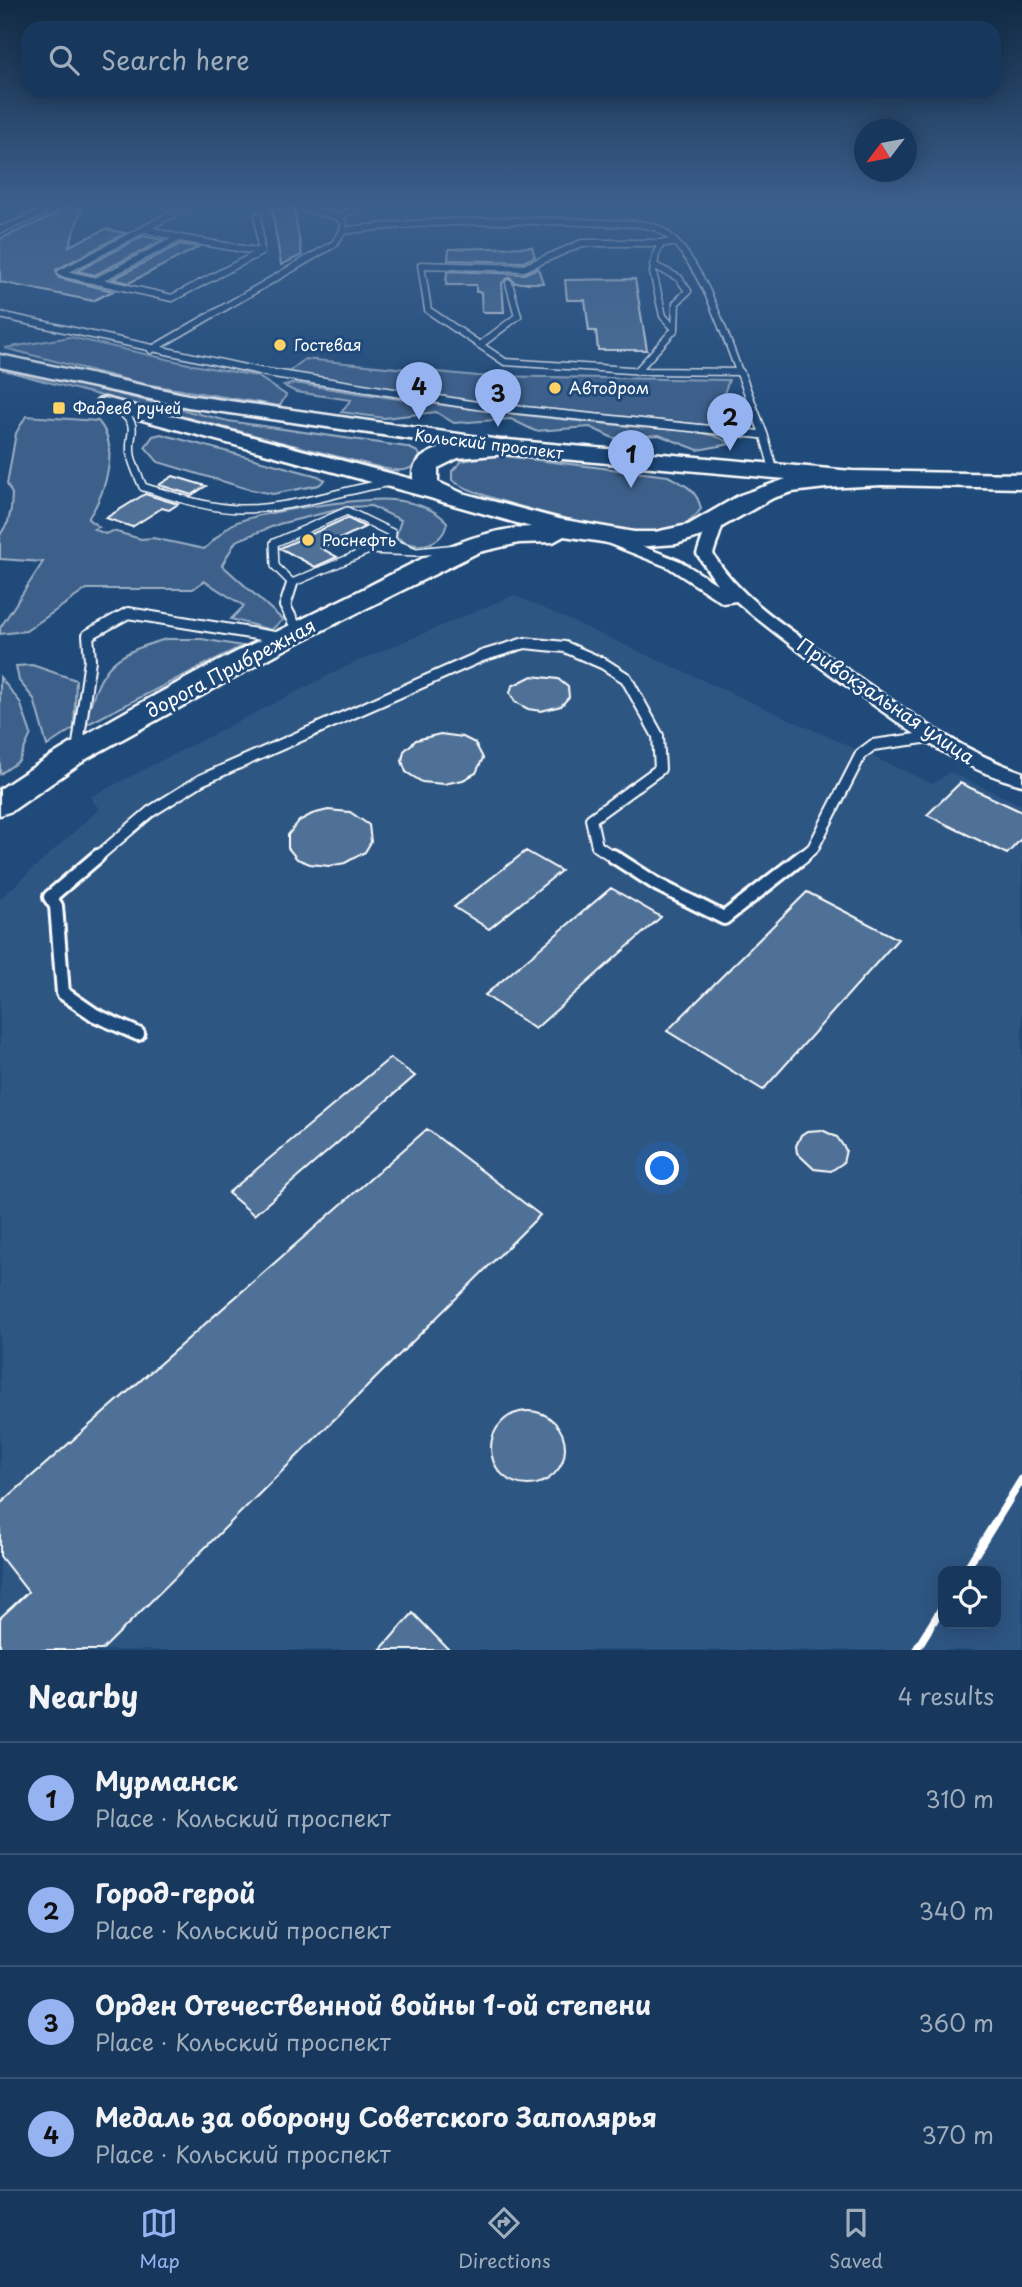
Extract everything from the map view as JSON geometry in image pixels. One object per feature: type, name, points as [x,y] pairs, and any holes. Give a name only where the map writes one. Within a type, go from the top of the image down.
[{"type":"highway","name":"Кольский проспект","points":[[507,447],[858,479]]},
{"type":"highway","points":[[507,447],[469,449],[437,457],[428,465],[425,480],[434,492],[458,500],[601,537],[672,536],[697,530],[744,502],[797,484],[858,479],[1022,481]]},
{"type":"highway","points":[[671,464],[709,483],[724,505],[719,517]]},
{"type":"highway","points":[[458,500],[471,514],[475,527],[470,547]]},
{"type":"highway","name":"дорога Прибрежная","points":[[1,802],[77,751],[290,635],[470,547],[519,536],[601,537]]},
{"type":"main road","name":"Кольский проспект","points":[[0,361],[188,401],[507,447]]},
{"type":"main road","points":[[0,373],[434,492]]},
{"type":"street","points":[[719,517],[705,554],[716,573],[731,589],[787,635]]},
{"type":"street","points":[[601,537],[674,564],[787,635]]},
{"type":"street","name":"Привокзальная улица","points":[[787,635],[932,737],[982,765],[1022,779]]},
{"type":"lane","points":[[114,285],[172,298],[197,285]]},
{"type":"lane","points":[[151,350],[263,285]]},
{"type":"lane","points":[[424,285],[428,310],[505,362],[637,371],[740,372]]},
{"type":"lane","points":[[480,345],[518,316],[510,285]]},
{"type":"lane","points":[[654,285],[663,307],[663,316],[676,329]]},
{"type":"lane","points":[[637,371],[676,329],[676,303],[688,291],[684,285]]},
{"type":"lane","points":[[703,285],[710,296],[740,372],[764,435],[774,471]]},
{"type":"lane","points":[[0,315],[151,350],[310,381],[447,402],[764,435]]},
{"type":"lane","points":[[113,406],[126,415],[134,428],[131,454],[143,487],[192,502],[238,509],[249,508],[295,503],[361,486],[395,482]]},
{"type":"lane","points":[[292,583],[275,566],[274,543],[347,511],[391,533],[391,542],[416,552]]},
{"type":"lane","points":[[77,751],[90,660],[88,635],[128,613],[290,635],[285,606],[292,583],[369,550],[416,552],[470,547]]},
{"type":"lane","points":[[138,1034],[95,1015],[63,993],[56,906],[50,897],[150,812],[201,780],[482,656],[525,643],[565,647],[604,664],[625,678],[658,736],[660,769],[591,819],[597,846],[659,885],[724,918],[813,848],[861,754],[873,745],[932,737]]},
{"type":"shaded area","points":[[70,337],[193,365],[257,376],[286,395],[280,406],[139,383],[5,348]]},
{"type":"shaded area","name":"Автодром","points":[[305,359],[478,376],[729,380],[716,415],[723,423],[705,425],[460,400],[287,373]]},
{"type":"shaded area","points":[[0,365],[228,421],[407,447],[418,452],[422,459],[406,470],[386,469],[40,380],[0,369]]},
{"type":"shaded area","points":[[295,383],[509,413],[687,431],[712,435],[730,444],[698,450],[659,435],[613,438],[590,427],[535,431],[511,419],[454,423],[436,412],[384,418],[341,412],[351,400],[296,392],[284,386]]},
{"type":"shaded area","points":[[26,416],[98,421],[105,431],[109,443],[108,470],[100,497],[88,519],[99,527],[94,529],[105,534],[113,531],[141,539],[153,538],[204,549],[233,524],[245,519],[311,506],[379,500],[422,506],[447,522],[445,530],[434,542],[410,544],[396,536],[401,520],[371,506],[349,507],[279,524],[236,541],[222,565],[283,620],[271,630],[231,619],[244,606],[204,581],[193,589],[87,589],[26,631],[0,634],[0,628],[43,562],[0,559],[0,535],[8,522],[11,509],[12,494],[7,484],[16,433]]},
{"type":"shaded area","points":[[161,434],[325,480],[319,485],[273,494],[248,489],[158,462],[145,447],[153,436]]},
{"type":"shaded area","points":[[497,455],[668,476],[693,492],[701,509],[692,519],[675,529],[655,533],[638,532],[518,506],[466,488],[452,480],[452,471],[462,461]]},
{"type":"shaded area","points":[[514,595],[933,784],[950,772],[1022,805],[1022,1650],[0,1650],[0,899],[99,809],[90,797],[351,664]]},
{"type":"shaded area","points":[[166,639],[202,639],[242,646],[84,726],[96,691],[109,668],[130,652]]},
{"type":"shaded area","points":[[32,665],[76,680],[74,728],[47,746],[34,699],[19,681],[16,666]]},
{"type":"shaded area","points":[[0,677],[20,702],[31,734],[19,761],[0,774]]},
{"type":"building","points":[[15,285],[88,285],[113,291],[93,301]]},
{"type":"building","points":[[476,285],[502,285],[504,312],[482,312],[481,292],[476,292]]},
{"type":"building","points":[[566,285],[636,285],[647,350],[598,350],[596,331],[589,331],[585,300],[567,300]]},
{"type":"building","points":[[173,476],[206,486],[192,495],[159,485]]},
{"type":"building","points":[[145,494],[178,504],[169,510],[162,508],[132,527],[106,518]]},
{"type":"building","name":"Роснефть","points":[[347,518],[365,527],[321,548],[337,557],[315,567],[280,548]]},
{"type":"building","points":[[532,676],[558,679],[568,687],[569,697],[561,706],[541,711],[528,709],[515,702],[510,693],[512,686]]},
{"type":"building","points":[[440,734],[463,737],[475,743],[483,758],[476,773],[463,780],[444,784],[422,782],[406,772],[402,761],[404,751],[416,740]]},
{"type":"building","points":[[960,783],[1022,812],[1022,838],[1007,854],[927,815]]},
{"type":"building","points":[[328,810],[350,812],[369,825],[371,842],[365,852],[345,863],[329,866],[310,864],[297,859],[288,848],[288,835],[299,821]]},
{"type":"building","points":[[526,851],[561,871],[489,929],[454,907]]},
{"type":"building","points":[[611,888],[661,917],[535,1029],[485,995]]},
{"type":"building","points":[[807,892],[898,939],[763,1090],[667,1031]]},
{"type":"building","points":[[390,1058],[415,1076],[254,1215],[228,1193]]},
{"type":"building","points":[[427,1129],[540,1215],[102,1650],[0,1650],[0,1618],[28,1592],[0,1556],[0,1504]]},
{"type":"building","points":[[822,1130],[837,1137],[846,1150],[843,1163],[831,1171],[814,1169],[797,1153],[796,1146],[801,1135],[807,1131]]},
{"type":"building","points":[[528,1411],[549,1417],[559,1427],[565,1448],[559,1469],[549,1479],[528,1485],[507,1479],[497,1469],[491,1448],[497,1427],[507,1417]]},
{"type":"building","points":[[413,1613],[449,1650],[380,1650]]},
{"type":"railway","points":[[968,1566],[1022,1479]]},
{"type":"railway","points":[[916,1650],[938,1614]]},
{"type":"place","name":"Гостевая","points":[[280,345]]},
{"type":"place","name":"Автодром","points":[[555,388]]},
{"type":"place","name":"Фадеев ручей","points":[[59,408]]},
{"type":"place","name":"Медаль за оборону Советского Заполярья","points":[[419,420]]},
{"type":"place","name":"Орден Отечественной войны 1-ой степени","points":[[498,427]]},
{"type":"place","name":"Город-герой","points":[[730,451]]},
{"type":"place","name":"Мурманск","points":[[631,488]]},
{"type":"place","name":"Роснефть","points":[[308,540]]}]
